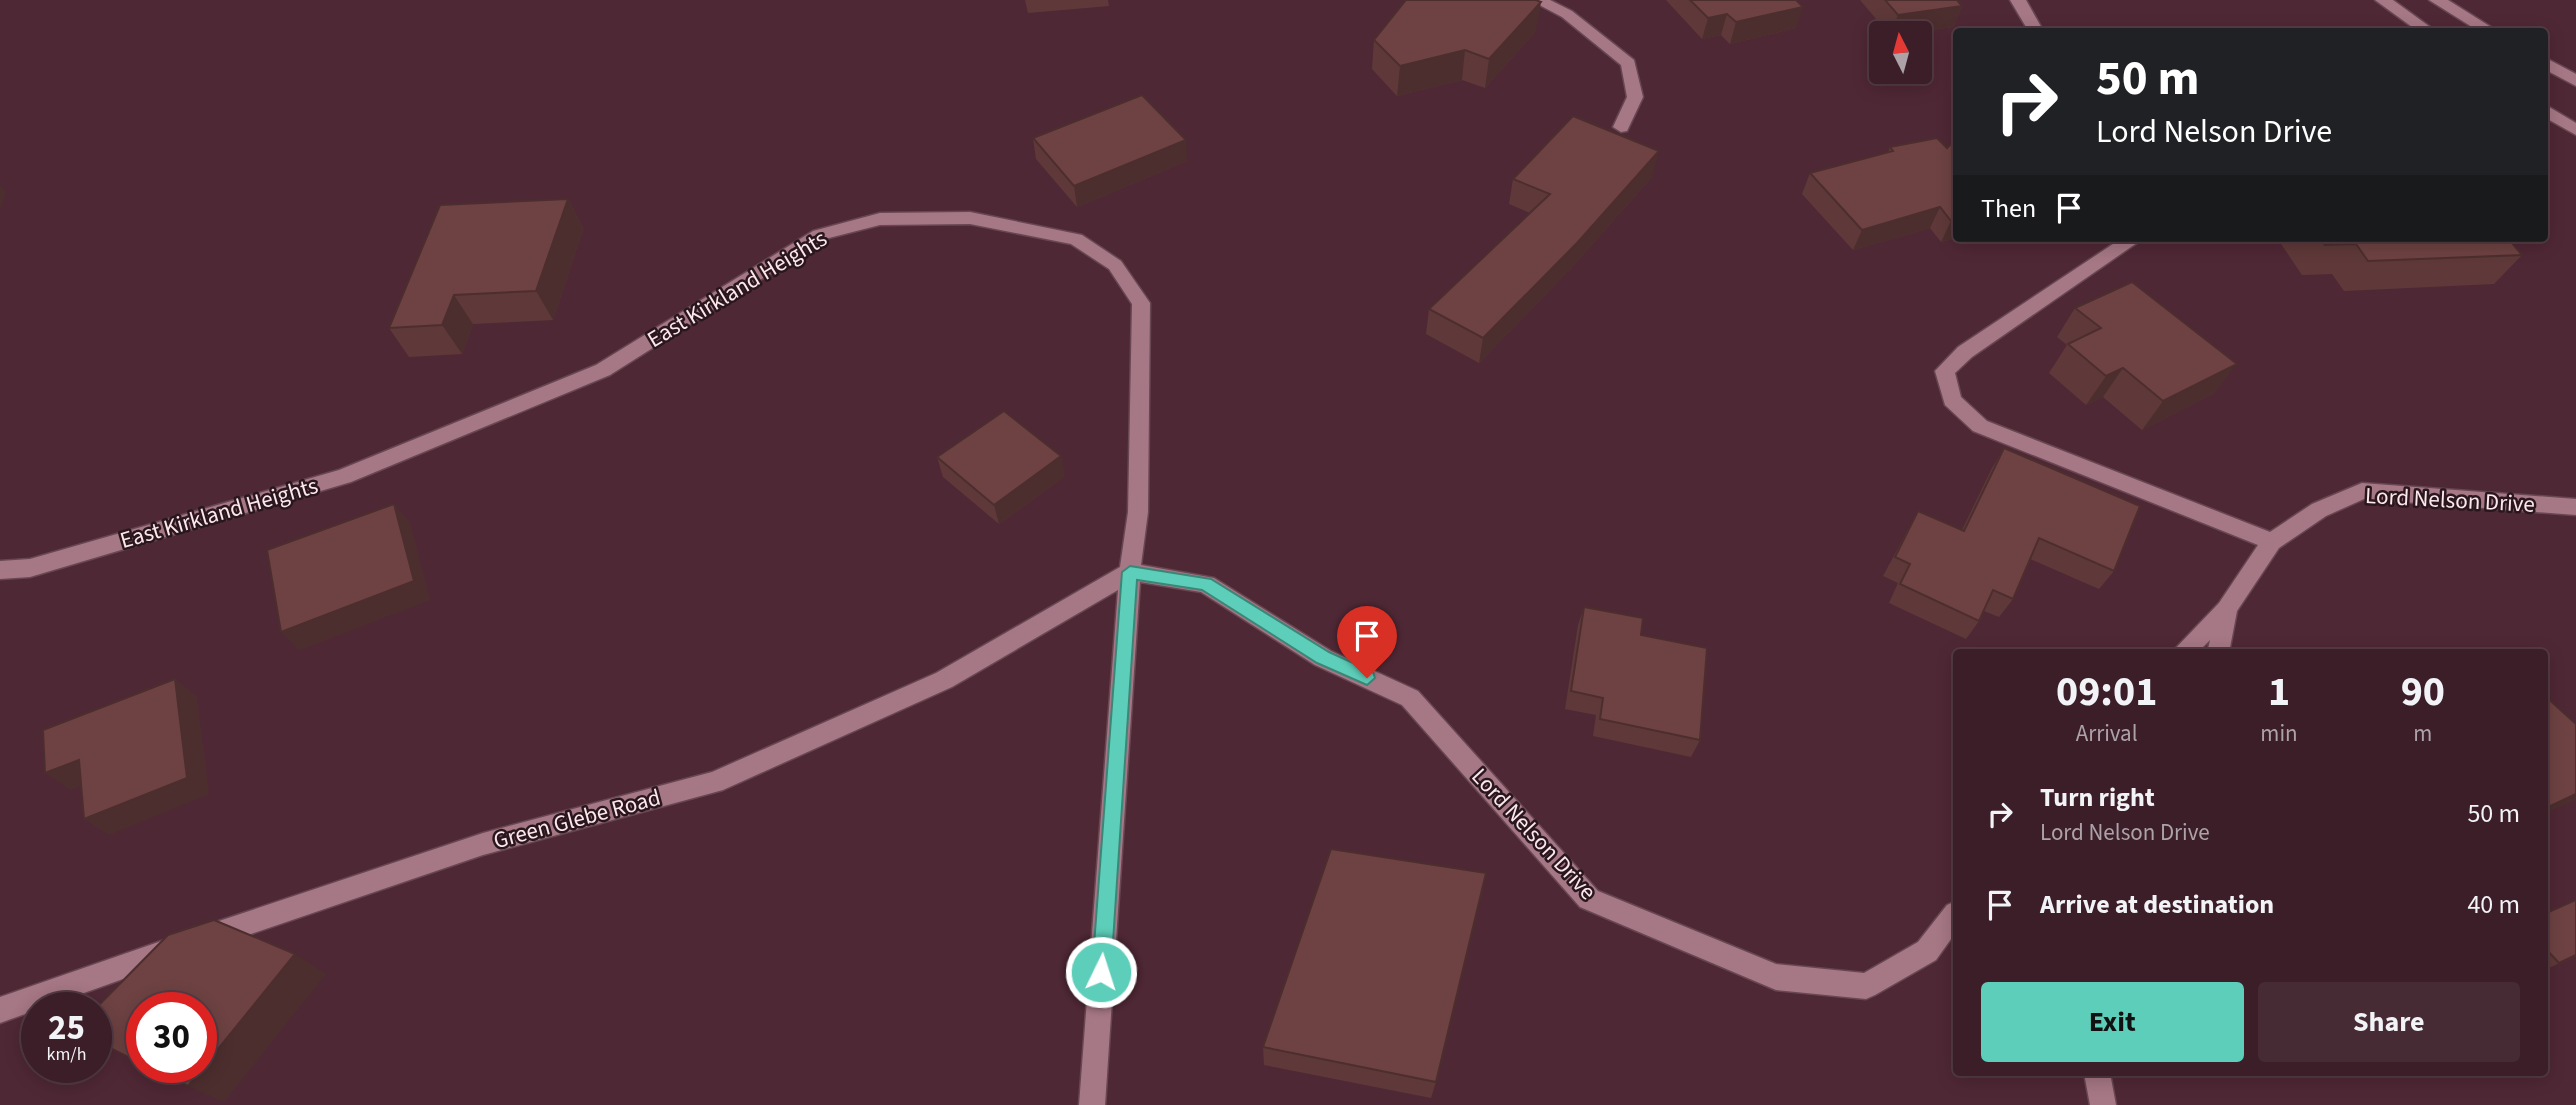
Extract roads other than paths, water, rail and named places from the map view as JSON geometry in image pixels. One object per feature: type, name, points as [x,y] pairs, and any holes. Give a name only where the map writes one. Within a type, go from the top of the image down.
[{"type":"street","points":[[1538,0],[1567,14],[1628,64],[1635,97],[1621,127]]},
{"type":"street","points":[[2018,0],[2036,28]]},
{"type":"street","points":[[2383,0],[2424,28]]},
{"type":"street","points":[[2437,0],[2485,28]]},
{"type":"street","points":[[2548,64],[2576,81]]},
{"type":"street","points":[[2548,111],[2576,130]]},
{"type":"street","name":"East Kirkland Heights","points":[[0,570],[30,568],[344,476],[603,370],[818,235],[880,219],[970,218],[1076,239],[1115,265],[1141,303],[1138,512],[1130,572],[1092,1105]]},
{"type":"street","points":[[2128,242],[1965,352],[1945,372],[1952,400],[1980,426],[2272,542]]},
{"type":"street","name":"Lord Nelson Drive","points":[[2186,649],[2227,610],[2272,542],[2319,510],[2362,491],[2576,507]]},
{"type":"street","name":"Lord Nelson Drive","points":[[1130,572],[1206,584],[1323,657],[1410,698],[1589,899],[1776,977],[1866,986],[1927,951],[1953,917]]},
{"type":"street","name":"Green Glebe Road","points":[[0,1010],[483,844],[715,782],[944,680],[1130,572]]},
{"type":"street","points":[[2219,649],[2227,610]]},
{"type":"street","points":[[2097,1076],[2102,1105]]}]
